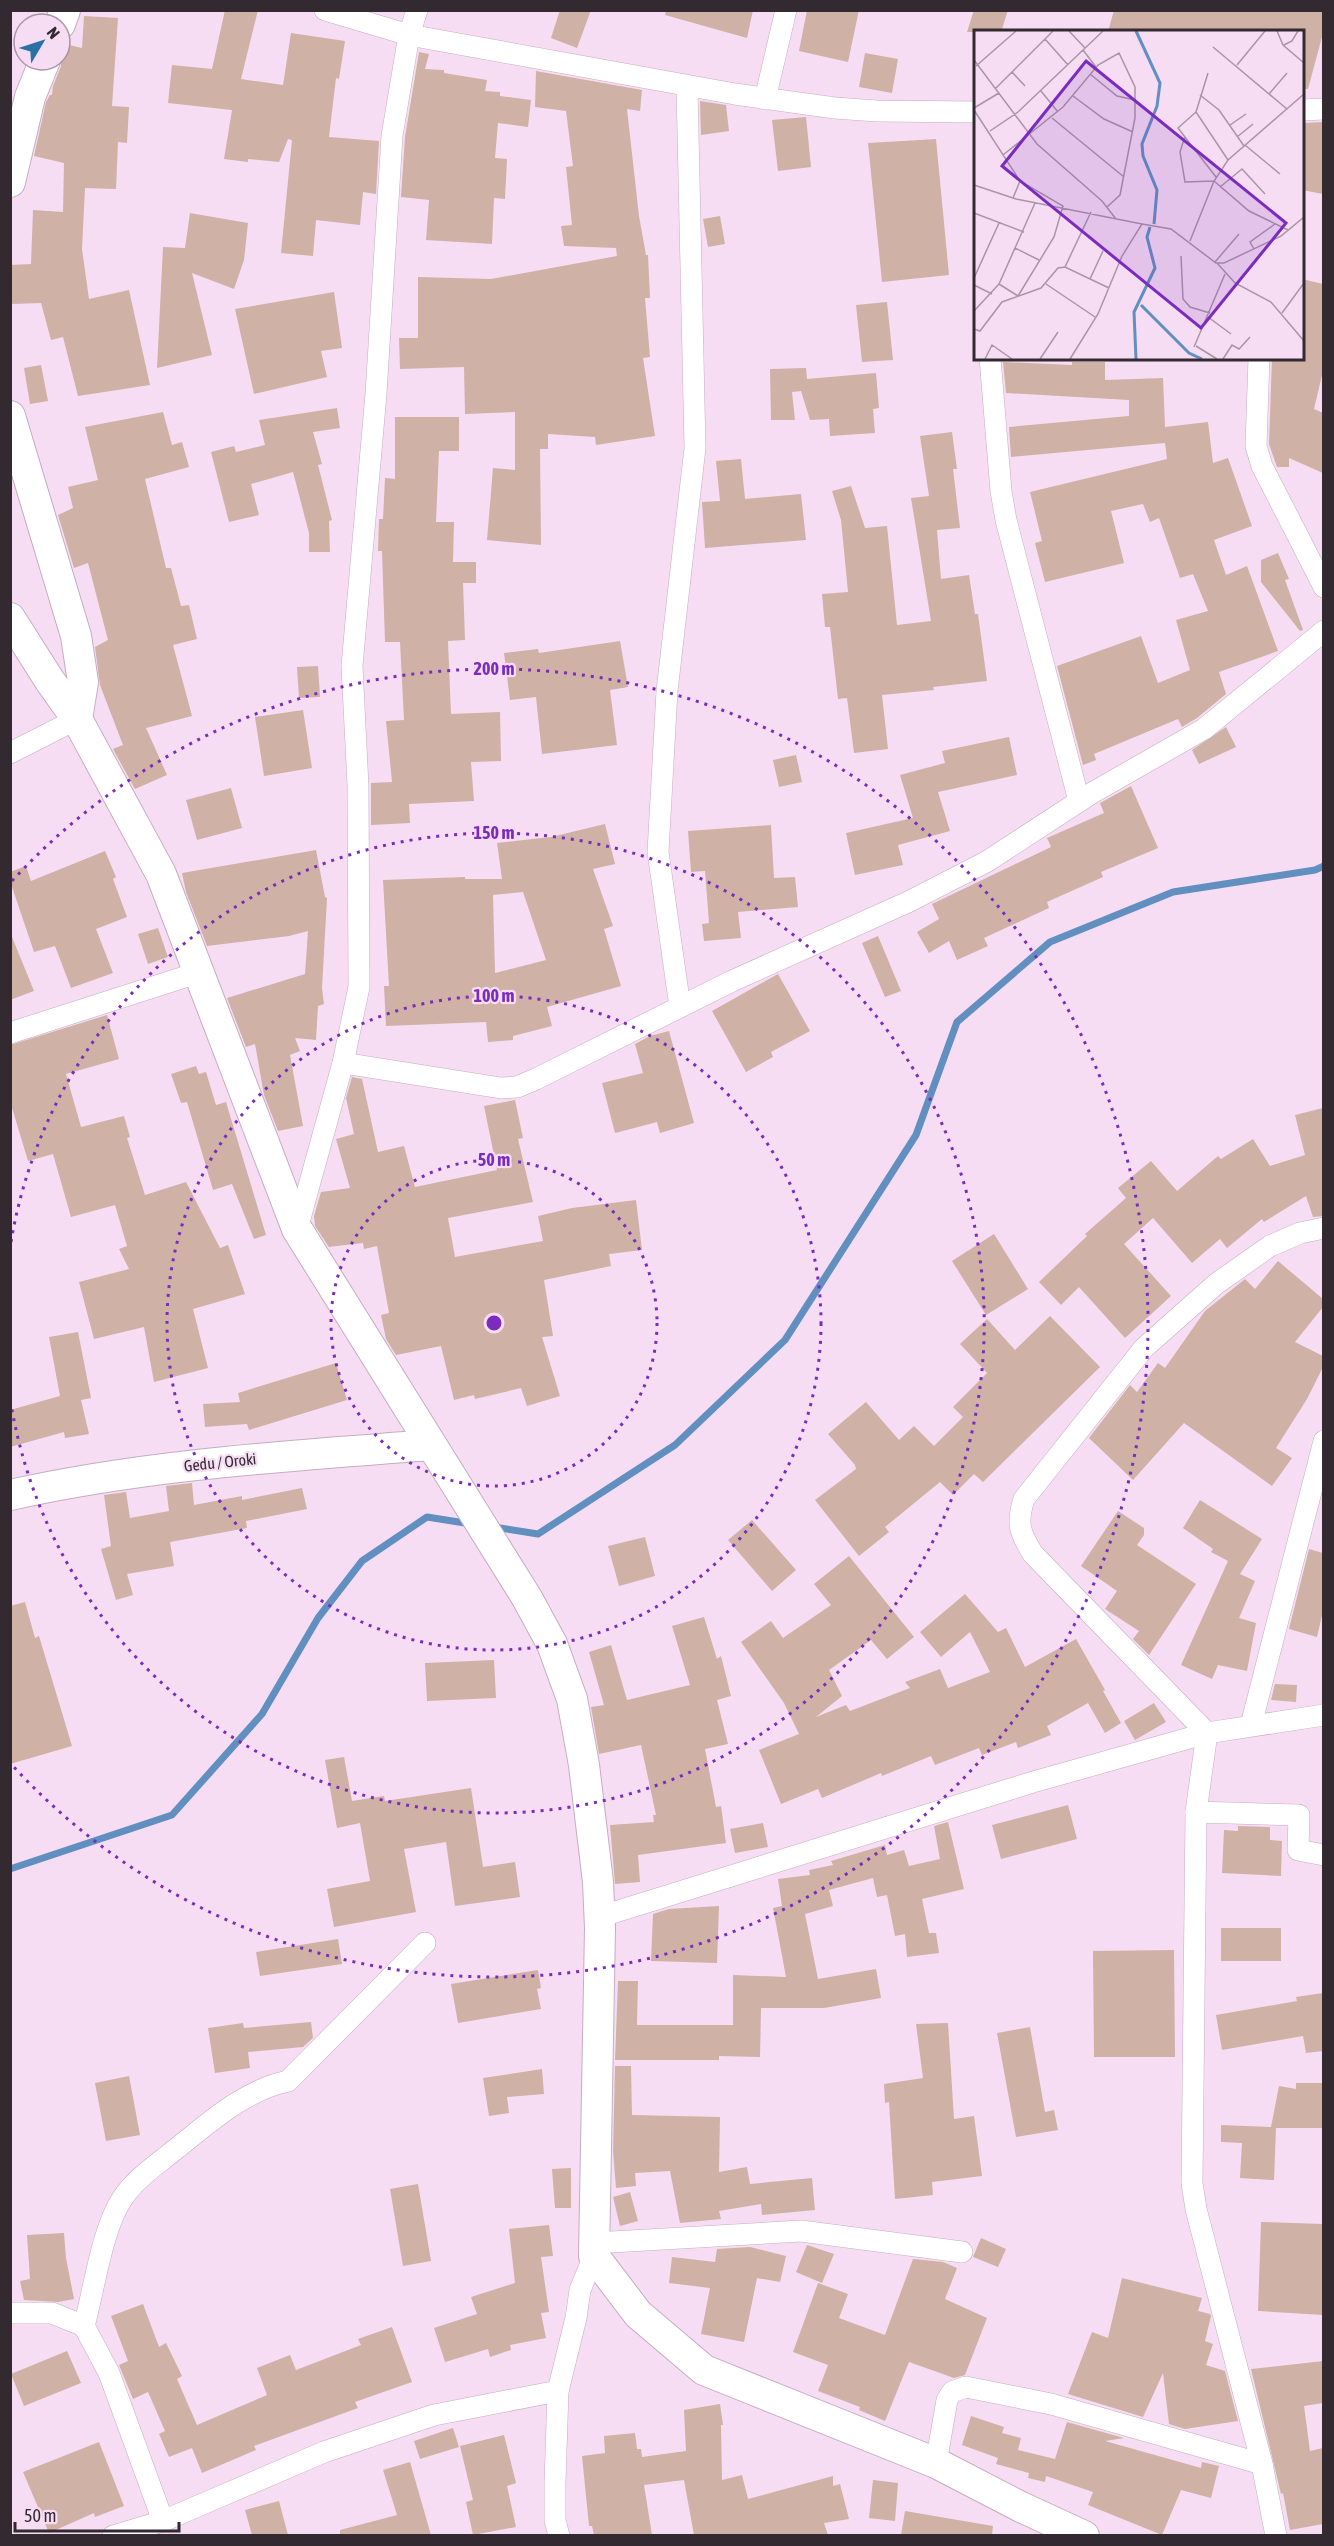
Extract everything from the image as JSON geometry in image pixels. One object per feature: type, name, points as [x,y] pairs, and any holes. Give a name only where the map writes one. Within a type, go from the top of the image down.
[{"type":"street","points":[[325,10],[410,35],[687,87],[835,108],[877,111],[974,111]]},
{"type":"street","points":[[297,1229],[343,1063],[359,987],[358,786],[352,666],[376,394],[392,136],[410,35],[417,10]]},
{"type":"street","points":[[765,99],[786,10]]},
{"type":"street","points":[[10,182],[30,97],[40,72]]},
{"type":"street","points":[[680,1007],[658,852],[667,691],[695,448],[687,87]]},
{"type":"street","points":[[1304,110],[1323,110]]},
{"type":"street","points":[[990,360],[1001,491],[1006,520],[1079,801]]},
{"type":"street","points":[[1259,360],[1256,446],[1262,466],[1323,587]]},
{"type":"street","points":[[10,416],[76,636],[83,682],[77,719]]},
{"type":"street","points":[[10,618],[77,719],[161,874],[297,1229],[527,1598],[552,1644],[572,1700],[584,1765],[598,1882],[599,1917],[594,2250],[580,2290],[576,2318],[558,2391],[555,2520],[560,2535]]},
{"type":"street","points":[[343,1063],[501,1088],[517,1087],[680,1007],[928,892],[986,862],[1079,801],[1204,729],[1323,632]]},
{"type":"street","points":[[10,753],[77,719]]},
{"type":"street","points":[[10,1033],[197,973]]},
{"type":"street","points":[[1207,1733],[1033,1554],[1021,1534],[1018,1516],[1024,1499],[1144,1348],[1216,1284],[1270,1246],[1300,1233],[1323,1228]]},
{"type":"street","points":[[1251,1725],[1323,1441]]},
{"type":"street","name":"Gedu / Oroki","points":[[10,1495],[117,1474],[208,1462],[431,1445]]},
{"type":"street","points":[[599,1917],[1033,1782],[1207,1733],[1323,1715]]},
{"type":"street","points":[[1207,1733],[1196,1812],[1192,2183],[1196,2209],[1262,2464],[1276,2535]]},
{"type":"street","points":[[1196,1812],[1299,1815],[1299,1851],[1323,1855]]},
{"type":"street","points":[[84,2326],[110,2223],[122,2199],[134,2185],[228,2108],[268,2085],[288,2081],[425,1943]]},
{"type":"street","points":[[594,2250],[801,2231],[962,2252]]},
{"type":"street","points":[[594,2250],[638,2314],[704,2370],[936,2463],[1021,2507],[1084,2535]]},
{"type":"street","points":[[10,2313],[52,2313],[84,2326],[109,2373],[163,2521]]},
{"type":"street","points":[[936,2463],[947,2400],[952,2392],[966,2387],[1051,2404],[1262,2464]]},
{"type":"street","points":[[119,2535],[163,2521],[324,2452],[423,2419],[558,2391]]},
{"type":"building","points":[[225,10],[258,10],[241,79],[283,85],[291,33],[345,41],[339,79],[336,78],[329,137],[379,141],[376,194],[363,192],[360,225],[316,220],[313,256],[281,253],[292,140],[288,139],[279,162],[224,159],[232,110],[168,103],[172,65],[212,69]]},
{"type":"building","points":[[560,10],[591,10],[577,48],[551,38]]},
{"type":"building","points":[[666,10],[753,10],[747,38],[665,15]]},
{"type":"building","points":[[807,10],[859,10],[848,62],[799,51]]},
{"type":"building","points":[[974,10],[1008,10],[1002,30],[967,32]]},
{"type":"building","points":[[1114,10],[1323,10],[1323,33],[1308,89],[1304,89],[1304,30],[1109,30]]},
{"type":"building","points":[[84,16],[118,18],[112,106],[129,107],[127,143],[118,142],[116,189],[85,188],[82,249],[89,299],[129,290],[150,385],[78,396],[63,337],[51,340],[41,303],[10,304],[10,265],[31,264],[33,210],[63,212],[64,163],[34,156],[46,102],[52,95],[59,72],[72,72],[72,46],[82,48]]},
{"type":"building","points":[[419,52],[429,54],[425,69],[444,70],[444,73],[487,80],[485,91],[500,92],[500,96],[531,100],[528,127],[498,123],[495,158],[507,159],[505,199],[494,198],[492,244],[426,240],[429,200],[401,197],[405,137]]},
{"type":"building","points":[[865,53],[898,59],[892,93],[859,87]]},
{"type":"building","points":[[536,71],[642,90],[640,111],[627,109],[639,216],[646,255],[648,255],[650,298],[645,298],[650,357],[643,358],[655,436],[596,445],[595,437],[548,434],[548,449],[540,449],[541,545],[487,540],[493,468],[515,470],[515,412],[465,414],[464,367],[400,369],[399,338],[418,338],[418,277],[491,279],[617,256],[616,248],[564,246],[561,226],[572,225],[566,167],[573,166],[566,111],[535,107]]},
{"type":"building","points":[[700,101],[726,105],[729,131],[701,135]]},
{"type":"building","points":[[806,117],[811,167],[778,171],[772,120]]},
{"type":"building","points":[[1323,122],[1323,194],[1304,190],[1304,123]]},
{"type":"building","points":[[936,139],[949,275],[882,282],[868,143]]},
{"type":"building","points":[[190,213],[248,223],[244,260],[234,289],[192,273],[212,355],[157,368],[163,247],[185,248]]},
{"type":"building","points":[[720,216],[725,244],[708,247],[703,219]]},
{"type":"building","points":[[1304,279],[1323,284],[1323,371],[1314,409],[1323,413],[1323,473],[1289,458],[1289,467],[1277,467],[1269,444],[1272,360],[1304,360]]},
{"type":"building","points":[[334,292],[342,348],[321,351],[327,377],[254,394],[235,309]]},
{"type":"building","points":[[887,302],[893,360],[862,362],[856,305]]},
{"type":"building","points":[[1003,362],[1072,365],[1072,362],[1105,362],[1105,380],[1163,378],[1165,427],[1208,422],[1213,463],[1228,458],[1252,526],[1214,540],[1226,575],[1247,566],[1278,651],[1219,672],[1226,694],[1197,718],[1182,727],[1178,719],[1094,754],[1096,760],[1083,765],[1057,666],[1141,636],[1158,683],[1190,670],[1176,620],[1208,611],[1193,574],[1180,578],[1159,518],[1150,522],[1143,504],[1111,511],[1124,563],[1045,582],[1035,543],[1042,541],[1030,492],[1167,459],[1165,443],[1011,457],[1009,427],[1129,416],[1129,400],[1006,393]]},
{"type":"building","points":[[41,365],[48,401],[30,404],[24,368]]},
{"type":"building","points":[[806,368],[807,379],[876,373],[879,408],[873,409],[875,433],[830,436],[829,419],[810,420],[801,391],[792,392],[795,420],[771,420],[770,369]]},
{"type":"building","points":[[337,408],[340,428],[313,432],[322,464],[318,465],[332,520],[329,521],[330,552],[309,552],[309,533],[293,472],[251,484],[259,515],[229,522],[211,452],[234,446],[236,452],[265,445],[259,420]]},
{"type":"building","points":[[163,412],[172,445],[182,442],[189,467],[145,479],[166,568],[171,568],[181,606],[189,605],[197,639],[173,645],[192,716],[146,728],[167,775],[135,789],[113,749],[123,745],[100,685],[95,647],[108,640],[88,563],[74,568],[58,515],[73,508],[68,487],[98,480],[85,427]]},
{"type":"building","points":[[395,417],[459,417],[459,451],[439,451],[436,522],[454,522],[453,562],[476,562],[476,583],[463,583],[465,640],[448,641],[451,714],[500,712],[501,761],[471,762],[474,801],[409,804],[410,823],[371,825],[371,783],[392,782],[386,721],[404,720],[400,642],[385,642],[382,551],[378,551],[379,519],[383,519],[385,478],[395,479]]},
{"type":"building","points":[[952,432],[957,469],[953,469],[960,528],[937,530],[941,579],[969,575],[975,614],[978,614],[987,681],[933,687],[934,690],[882,695],[888,749],[854,753],[847,698],[838,699],[830,627],[825,627],[822,594],[848,592],[841,520],[832,491],[851,486],[865,528],[887,526],[897,625],[931,621],[911,498],[929,496],[920,436]]},
{"type":"building","points":[[741,459],[745,499],[801,494],[806,540],[705,548],[702,502],[720,501],[716,461]]},
{"type":"building","points":[[1278,553],[1289,579],[1285,580],[1303,630],[1300,631],[1261,582],[1261,560]]},
{"type":"building","points":[[620,641],[628,687],[610,690],[617,745],[542,754],[536,697],[510,700],[504,653],[538,649],[539,653]]},
{"type":"building","points":[[318,666],[320,697],[299,698],[297,667]]},
{"type":"building","points":[[303,710],[312,768],[264,776],[255,717]]},
{"type":"building","points":[[1226,727],[1236,747],[1199,764],[1192,750]]},
{"type":"building","points":[[1009,737],[1017,775],[938,792],[950,831],[898,845],[903,865],[855,875],[846,833],[913,818],[900,775],[945,763],[942,751]]},
{"type":"building","points":[[796,755],[802,782],[779,787],[773,760]]},
{"type":"building","points":[[1131,786],[1158,848],[1101,872],[1103,877],[1047,902],[1049,908],[984,938],[988,946],[957,960],[949,941],[929,953],[917,932],[939,919],[932,904],[1051,847],[1047,838],[1104,813],[1100,803]]},
{"type":"building","points":[[231,788],[242,828],[197,840],[186,800]]},
{"type":"building","points":[[605,824],[615,864],[593,869],[613,926],[604,929],[621,986],[547,1007],[552,1026],[513,1036],[513,1040],[488,1042],[486,1022],[386,1026],[384,986],[389,986],[383,880],[465,877],[465,879],[502,879],[497,843],[551,837]],"holes":[[[523,892],[546,960],[495,973],[493,895]]]},
{"type":"building","points":[[771,825],[774,878],[795,877],[798,907],[738,912],[741,938],[704,941],[702,924],[709,923],[705,871],[691,872],[688,831]]},
{"type":"building","points":[[316,850],[327,898],[322,988],[324,1004],[318,1006],[316,1040],[295,1038],[300,1051],[290,1055],[303,1126],[278,1131],[264,1095],[255,1044],[246,1047],[227,998],[305,974],[308,931],[289,936],[207,946],[186,892],[182,873]]},
{"type":"building","points":[[105,851],[116,877],[113,879],[127,917],[96,929],[113,973],[71,988],[55,946],[34,952],[10,881],[10,872],[26,866],[31,881]]},
{"type":"building","points":[[158,928],[168,957],[148,964],[138,934]]},
{"type":"building","points":[[10,932],[34,991],[10,1000]]},
{"type":"building","points":[[878,936],[901,991],[885,997],[862,943]]},
{"type":"building","points":[[778,974],[810,1031],[771,1052],[773,1057],[746,1072],[712,1011]]},
{"type":"building","points":[[107,1015],[119,1059],[66,1074],[81,1127],[124,1116],[130,1137],[127,1138],[145,1195],[186,1182],[220,1248],[228,1245],[245,1294],[193,1309],[208,1368],[154,1382],[144,1327],[94,1339],[79,1282],[129,1269],[119,1249],[127,1246],[115,1205],[71,1217],[53,1154],[28,1161],[10,1101],[10,1045]]},
{"type":"building","points":[[669,1031],[694,1123],[660,1133],[657,1122],[615,1133],[602,1083],[643,1073],[635,1044],[650,1036]]},
{"type":"building","points":[[196,1066],[199,1074],[206,1072],[216,1105],[226,1102],[266,1235],[254,1239],[232,1184],[213,1190],[187,1102],[181,1103],[171,1074]]},
{"type":"building","points":[[352,1077],[362,1079],[378,1152],[404,1146],[415,1187],[497,1170],[484,1106],[515,1100],[523,1138],[518,1139],[533,1202],[448,1218],[455,1257],[543,1241],[538,1216],[572,1208],[636,1200],[642,1250],[609,1254],[611,1266],[544,1280],[553,1336],[542,1337],[560,1396],[527,1406],[521,1388],[475,1399],[474,1395],[454,1400],[441,1346],[396,1355],[386,1339],[381,1315],[389,1313],[377,1246],[364,1249],[363,1243],[329,1247],[315,1226],[314,1216],[321,1192],[350,1188],[336,1139],[354,1134],[346,1098]]},
{"type":"building","points":[[1323,1108],[1323,1216],[1313,1217],[1306,1196],[1264,1222],[1262,1219],[1227,1248],[1220,1239],[1192,1263],[1153,1218],[1124,1244],[1171,1296],[1125,1338],[1079,1287],[1061,1305],[1039,1282],[1087,1236],[1085,1234],[1126,1198],[1118,1188],[1151,1161],[1177,1191],[1218,1156],[1221,1159],[1253,1139],[1270,1166],[1305,1155],[1295,1115]]},
{"type":"building","points":[[994,1234],[1028,1289],[986,1315],[952,1261]]},
{"type":"building","points":[[1278,1261],[1323,1299],[1323,1307],[1295,1342],[1323,1356],[1323,1367],[1307,1399],[1276,1448],[1292,1458],[1272,1486],[1184,1423],[1133,1480],[1089,1438],[1130,1385],[1137,1392],[1158,1363],[1165,1368],[1205,1311],[1245,1279],[1255,1289]]},
{"type":"building","points":[[1050,1316],[1100,1367],[983,1482],[974,1474],[953,1495],[940,1482],[885,1527],[889,1532],[859,1556],[815,1500],[856,1469],[828,1434],[866,1402],[899,1440],[914,1426],[934,1446],[963,1417],[953,1407],[987,1373],[960,1344],[987,1319],[1015,1350]]},
{"type":"building","points":[[78,1332],[91,1398],[81,1400],[89,1434],[65,1438],[64,1432],[10,1447],[10,1410],[60,1396],[49,1337]]},
{"type":"building","points":[[336,1363],[347,1400],[249,1430],[247,1424],[205,1427],[203,1404],[240,1402],[238,1393]]},
{"type":"building","points":[[192,1483],[194,1505],[242,1496],[242,1500],[302,1488],[307,1509],[246,1521],[247,1528],[170,1542],[174,1566],[127,1574],[133,1595],[116,1600],[101,1549],[111,1546],[104,1495],[126,1492],[130,1518],[169,1511],[166,1486]]},
{"type":"building","points":[[1200,1500],[1262,1539],[1240,1574],[1255,1581],[1239,1618],[1256,1623],[1247,1671],[1218,1665],[1212,1679],[1181,1665],[1228,1561],[1211,1552],[1213,1549],[1183,1528]]},
{"type":"building","points":[[1118,1511],[1144,1528],[1144,1535],[1137,1545],[1196,1584],[1149,1655],[1133,1639],[1139,1631],[1105,1609],[1117,1591],[1081,1566]]},
{"type":"building","points":[[752,1520],[796,1570],[772,1591],[728,1540]]},
{"type":"building","points":[[645,1537],[655,1576],[619,1586],[608,1546]]},
{"type":"building","points":[[1309,1549],[1323,1553],[1323,1611],[1317,1637],[1289,1629]]},
{"type":"building","points":[[849,1556],[914,1637],[887,1659],[871,1640],[829,1670],[842,1696],[816,1717],[846,1705],[850,1711],[910,1688],[905,1682],[940,1669],[948,1688],[990,1672],[970,1632],[941,1657],[920,1632],[965,1594],[998,1632],[1006,1628],[1025,1667],[1076,1639],[1121,1723],[1105,1733],[1088,1703],[1047,1726],[1051,1735],[1018,1748],[1016,1742],[982,1755],[979,1748],[935,1765],[931,1756],[882,1776],[881,1773],[822,1798],[818,1789],[781,1804],[759,1750],[799,1734],[784,1703],[741,1642],[771,1621],[783,1638],[831,1605],[814,1584]]},
{"type":"building","points":[[25,1602],[35,1638],[39,1636],[72,1746],[10,1764],[10,1606]]},
{"type":"building","points":[[704,1617],[717,1659],[721,1656],[731,1696],[717,1700],[728,1744],[705,1749],[716,1807],[721,1806],[726,1843],[638,1855],[640,1882],[615,1884],[610,1825],[654,1822],[653,1815],[656,1815],[641,1745],[599,1754],[591,1707],[604,1705],[589,1652],[611,1645],[627,1700],[690,1685],[672,1626]]},
{"type":"building","points":[[494,1660],[496,1698],[427,1701],[425,1663]]},
{"type":"building","points":[[1275,1684],[1297,1685],[1296,1702],[1271,1700]]},
{"type":"building","points":[[1154,1703],[1166,1722],[1135,1740],[1124,1721]]},
{"type":"building","points":[[344,1757],[352,1801],[384,1796],[385,1801],[471,1788],[483,1867],[515,1862],[520,1897],[455,1906],[446,1842],[404,1849],[416,1912],[334,1927],[327,1889],[370,1881],[360,1823],[337,1828],[325,1760]]},
{"type":"building","points":[[1068,1805],[1077,1839],[1001,1859],[992,1825]]},
{"type":"building","points":[[948,1822],[964,1889],[922,1899],[929,1933],[936,1933],[939,1953],[907,1957],[905,1934],[895,1936],[887,1895],[877,1897],[873,1878],[829,1890],[833,1906],[805,1914],[818,1979],[876,1969],[881,1998],[824,2008],[761,2008],[760,2057],[719,2056],[719,2060],[615,2060],[618,1981],[638,1981],[637,2025],[733,2025],[733,1975],[786,1977],[773,1908],[782,1906],[778,1879],[810,1875],[809,1870],[833,1865],[831,1861],[885,1845],[887,1855],[904,1850],[909,1866],[940,1859],[934,1826]]},
{"type":"building","points":[[763,1823],[768,1847],[735,1853],[730,1829]]},
{"type":"building","points":[[1238,1826],[1270,1827],[1270,1840],[1282,1841],[1281,1876],[1222,1873],[1224,1830],[1238,1831]]},
{"type":"building","points":[[719,1906],[717,1963],[651,1961],[653,1914],[669,1909]]},
{"type":"building","points":[[1221,1928],[1281,1928],[1281,1961],[1221,1961]]},
{"type":"building","points":[[338,1939],[342,1964],[260,1976],[256,1952]]},
{"type":"building","points":[[1174,1950],[1175,2057],[1094,2057],[1093,1951]]},
{"type":"building","points":[[538,1970],[541,1988],[537,1989],[541,2009],[458,2023],[451,1984]]},
{"type":"building","points":[[1323,1993],[1323,2051],[1306,2053],[1303,2036],[1222,2050],[1216,2015],[1297,2001],[1296,1997]]},
{"type":"building","points":[[311,2022],[313,2038],[303,2047],[248,2052],[250,2068],[215,2073],[208,2028],[243,2023],[244,2028]]},
{"type":"building","points":[[948,2023],[954,2119],[974,2116],[982,2176],[932,2182],[933,2195],[895,2199],[889,2102],[885,2103],[884,2084],[923,2078],[916,2024]]},
{"type":"building","points":[[1030,2027],[1045,2112],[1054,2110],[1058,2130],[1016,2137],[997,2033]]},
{"type":"building","points":[[615,2066],[631,2066],[632,2115],[720,2117],[719,2172],[747,2167],[750,2184],[812,2178],[815,2210],[762,2215],[761,2204],[719,2211],[721,2219],[680,2223],[670,2171],[635,2173],[636,2186],[616,2188],[613,2151]]},
{"type":"building","points":[[542,2069],[544,2094],[507,2097],[509,2113],[489,2116],[483,2078]]},
{"type":"building","points":[[129,2076],[140,2135],[106,2141],[95,2083]]},
{"type":"building","points":[[1296,2083],[1323,2083],[1323,2128],[1276,2128],[1274,2180],[1240,2178],[1242,2143],[1221,2142],[1221,2125],[1271,2127],[1279,2086],[1296,2089]]},
{"type":"building","points":[[571,2168],[571,2208],[555,2208],[552,2169]]},
{"type":"building","points":[[418,2184],[431,2261],[403,2266],[390,2189]]},
{"type":"building","points":[[630,2192],[638,2221],[620,2226],[613,2197]]},
{"type":"building","points":[[1261,2222],[1323,2224],[1323,2315],[1258,2311]]},
{"type":"building","points":[[549,2225],[553,2256],[541,2257],[549,2312],[541,2313],[546,2338],[510,2345],[511,2350],[490,2357],[488,2349],[445,2362],[434,2328],[477,2314],[471,2297],[515,2283],[509,2229]]},
{"type":"building","points":[[64,2233],[74,2299],[58,2302],[24,2300],[20,2281],[30,2279],[27,2235]]},
{"type":"building","points":[[981,2238],[1006,2249],[998,2267],[973,2257]]},
{"type":"building","points":[[807,2245],[834,2254],[822,2283],[796,2272]]},
{"type":"building","points":[[750,2247],[786,2256],[780,2282],[757,2278],[744,2342],[701,2334],[710,2288],[669,2283],[672,2257],[715,2262],[717,2249]]},
{"type":"building","points":[[913,2259],[943,2262],[957,2268],[945,2299],[987,2318],[965,2375],[954,2378],[909,2362],[885,2421],[859,2410],[860,2407],[818,2391],[828,2365],[793,2352],[818,2283],[848,2294],[839,2318],[885,2335]]},
{"type":"building","points":[[1122,2278],[1202,2298],[1198,2311],[1211,2316],[1205,2341],[1213,2344],[1206,2365],[1225,2371],[1238,2421],[1185,2429],[1169,2424],[1163,2373],[1143,2417],[1068,2394],[1092,2332],[1108,2338]]},
{"type":"building","points":[[143,2304],[159,2347],[166,2343],[182,2376],[177,2379],[197,2425],[267,2395],[257,2368],[290,2355],[296,2370],[361,2345],[358,2339],[392,2327],[412,2382],[355,2402],[358,2408],[254,2446],[256,2450],[202,2473],[192,2448],[169,2457],[159,2434],[165,2431],[148,2392],[133,2399],[119,2365],[128,2361],[111,2316]]},
{"type":"building","points":[[67,2351],[81,2383],[24,2406],[11,2374]]},
{"type":"building","points":[[1323,2361],[1323,2403],[1304,2406],[1310,2451],[1323,2448],[1323,2524],[1290,2530],[1283,2493],[1281,2494],[1251,2369]]},
{"type":"building","points":[[720,2404],[723,2425],[721,2425],[722,2480],[742,2475],[748,2499],[833,2476],[833,2486],[840,2484],[849,2519],[824,2523],[828,2535],[694,2535],[684,2480],[644,2485],[652,2535],[594,2535],[592,2526],[589,2526],[582,2456],[605,2453],[604,2436],[635,2433],[637,2449],[641,2449],[642,2457],[686,2451],[684,2410]]},
{"type":"building","points":[[971,2416],[1004,2427],[1002,2433],[1021,2438],[1018,2450],[1055,2459],[1067,2422],[1124,2438],[1105,2441],[1201,2468],[1202,2462],[1219,2466],[1211,2498],[1181,2490],[1162,2535],[1088,2505],[1093,2492],[1046,2476],[1045,2482],[1028,2478],[1029,2473],[996,2464],[998,2458],[962,2445]]},
{"type":"building","points":[[453,2428],[459,2447],[420,2459],[414,2441]]},
{"type":"building","points":[[504,2435],[516,2483],[507,2486],[516,2527],[473,2535],[466,2502],[473,2500],[460,2446]]},
{"type":"building","points":[[99,2442],[124,2506],[95,2517],[94,2513],[49,2533],[23,2472]]},
{"type":"building","points":[[410,2462],[431,2535],[340,2535],[340,2530],[397,2515],[383,2470]]},
{"type":"building","points":[[873,2480],[898,2483],[895,2521],[869,2518]]},
{"type":"building","points":[[279,2501],[288,2535],[252,2535],[245,2510]]},
{"type":"building","points":[[905,2511],[993,2526],[992,2535],[901,2535]]},
{"type":"waterway","points":[[494,1527],[538,1534],[675,1445],[785,1340],[916,1135],[957,1022],[1050,942],[1173,892],[1315,870],[1324,866]]},
{"type":"waterway","points":[[10,1869],[172,1815],[262,1714],[318,1618],[362,1561],[427,1517],[471,1524]]}]
